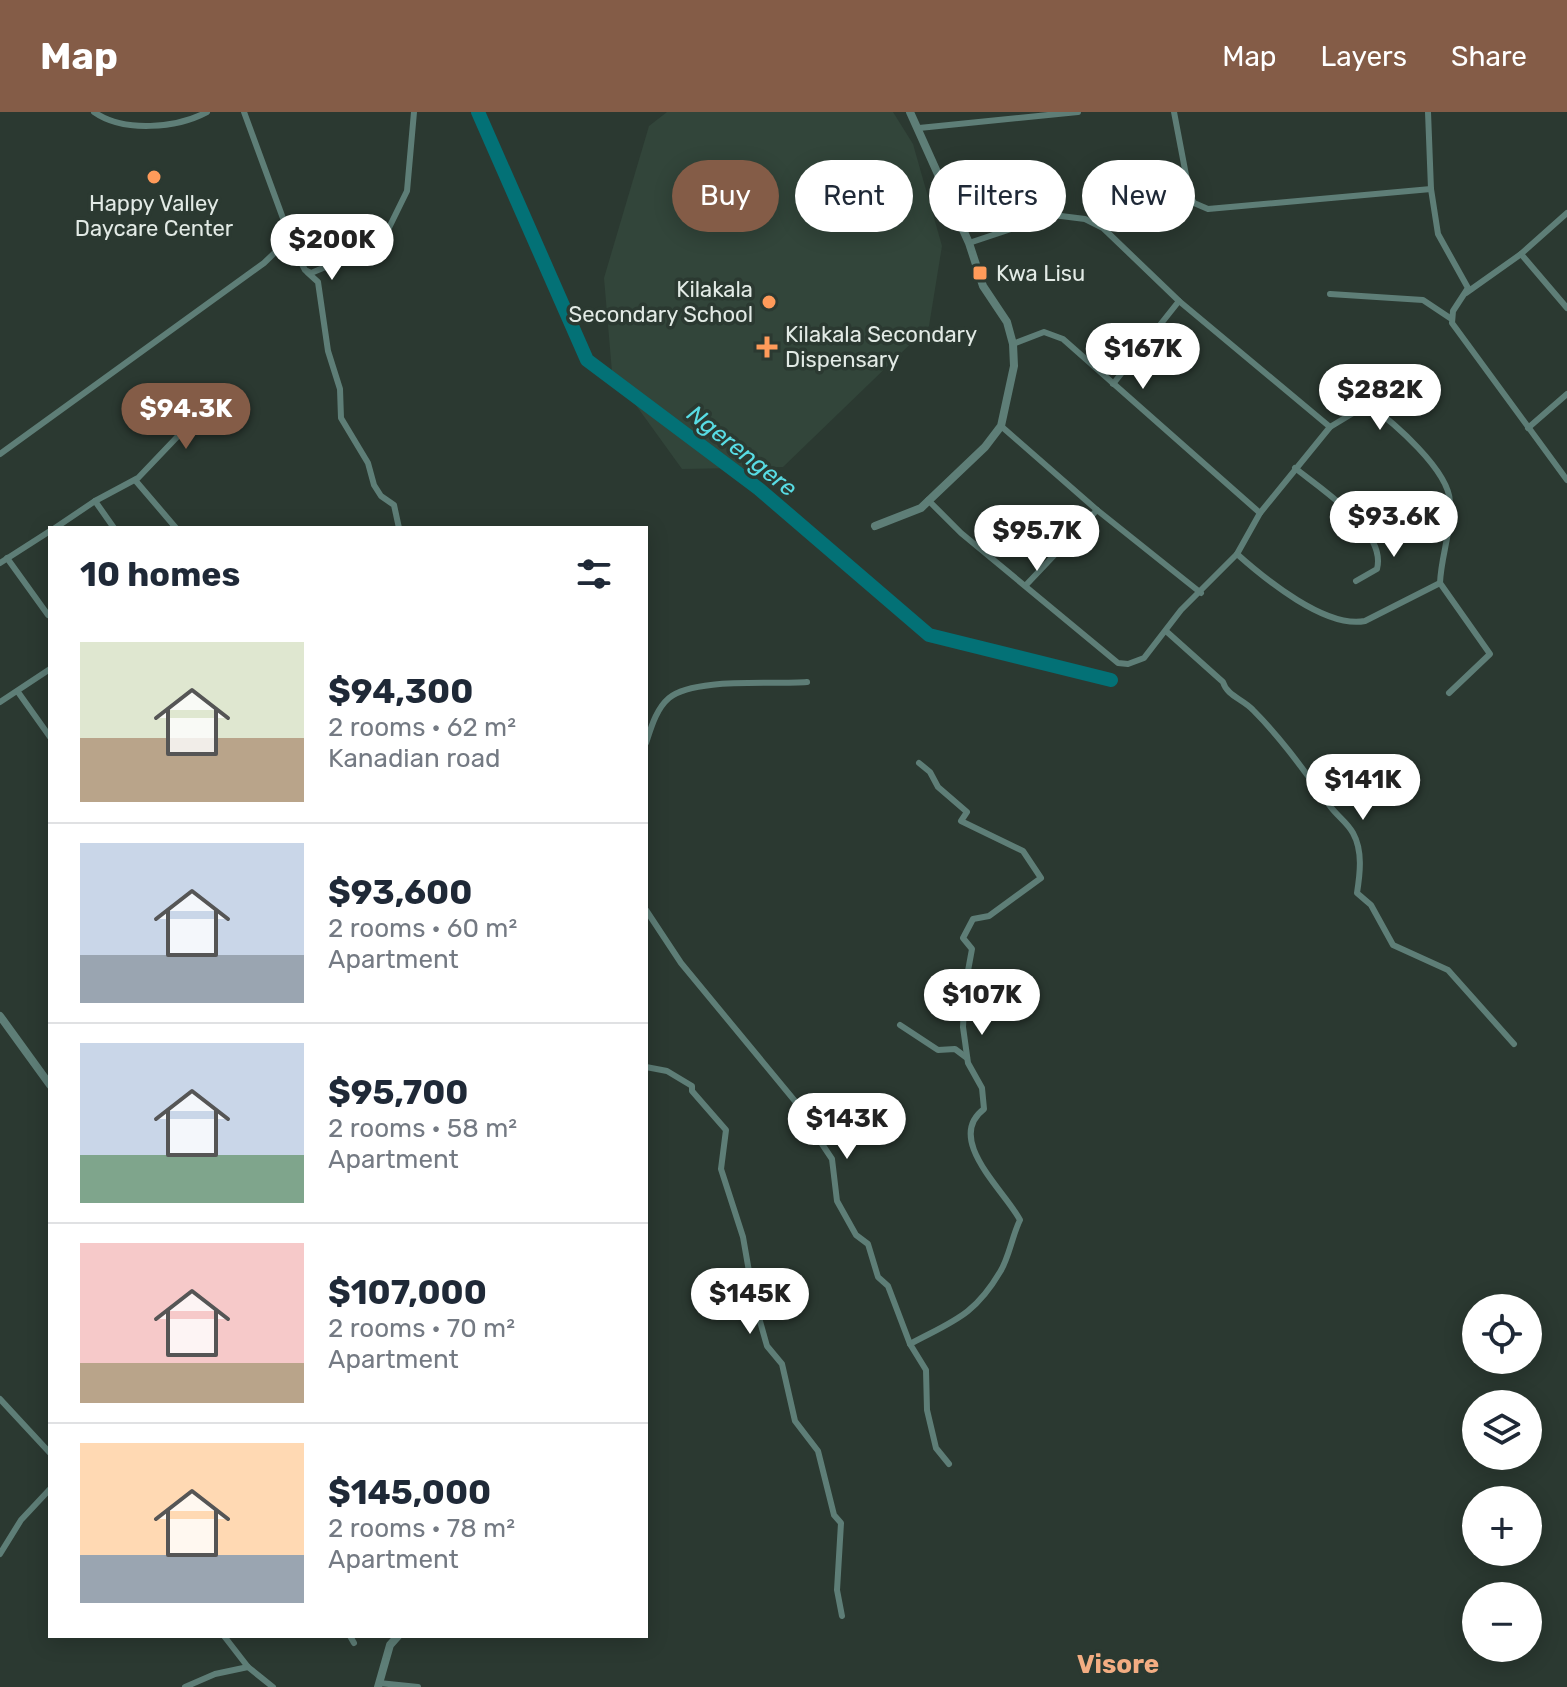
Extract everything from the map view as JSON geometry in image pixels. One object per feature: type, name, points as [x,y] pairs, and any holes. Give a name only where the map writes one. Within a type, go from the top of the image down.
[{"type":"street","points":[[94,112],[159,127],[180,125],[207,112]]},
{"type":"street","points":[[244,112],[290,238],[307,272],[318,282],[328,351],[340,389],[341,418],[368,463],[374,485],[381,496],[394,505],[399,526]]},
{"type":"street","points":[[307,272],[323,270],[381,244],[407,191],[414,112]]},
{"type":"street","points":[[875,526],[908,516],[967,467],[1001,426],[1012,383],[1013,344],[1007,322],[983,286],[969,243],[910,112]]},
{"type":"street","points":[[994,112],[999,121]]},
{"type":"street","points":[[919,128],[1078,112]]},
{"type":"street","points":[[1174,112],[1190,196],[1194,203],[1208,209],[1431,189]]},
{"type":"street","points":[[1428,112],[1431,189],[1438,234],[1466,282],[1466,293]]},
{"type":"street","points":[[1450,318],[1466,293],[1521,254],[1567,213]]},
{"type":"street","points":[[969,243],[1053,215],[1085,219],[1103,228],[1179,301],[1330,427]]},
{"type":"street","points":[[0,454],[264,263],[290,238]]},
{"type":"street","points":[[1521,254],[1567,308]]},
{"type":"street","points":[[1330,294],[1423,300],[1450,318],[1460,337],[1567,480]]},
{"type":"street","points":[[1113,384],[1179,301]]},
{"type":"street","points":[[1013,344],[1032,334],[1056,334],[1260,513]]},
{"type":"street","points":[[1528,428],[1567,394]]},
{"type":"street","points":[[58,526],[95,501],[135,480],[179,435],[225,403]]},
{"type":"street","points":[[928,500],[961,533],[1121,664],[1144,658],[1181,610],[1237,554],[1260,513],[1330,427],[1368,404],[1391,422],[1439,476],[1448,491],[1451,507],[1440,583],[1490,654],[1449,693]]},
{"type":"street","points":[[1001,426],[1097,510],[1201,593]]},
{"type":"street","points":[[1295,468],[1361,522],[1376,546],[1379,557],[1377,569],[1356,581]]},
{"type":"street","points":[[135,480],[174,526]]},
{"type":"street","points":[[95,501],[113,526]]},
{"type":"street","points":[[1027,584],[1097,510]]},
{"type":"street","points":[[0,563],[48,532]]},
{"type":"street","points":[[1237,554],[1305,603],[1353,622],[1365,621],[1440,583]]},
{"type":"street","points":[[7,558],[48,615]]},
{"type":"street","points":[[1166,631],[1223,682],[1226,692],[1246,703],[1260,717],[1343,819],[1352,832],[1361,869],[1357,893],[1371,905],[1386,937],[1409,955],[1448,970],[1514,1044]]},
{"type":"street","points":[[0,702],[48,670]]},
{"type":"street","points":[[648,739],[663,705],[681,692],[713,685],[807,682]]},
{"type":"street","points":[[18,692],[48,734]]},
{"type":"street","points":[[910,1344],[966,1314],[985,1298],[1001,1272],[1020,1220],[977,1160],[970,1143],[978,1113],[984,1109],[982,1088],[967,1058],[963,1022],[972,949],[966,943],[965,932],[973,919],[989,916],[1041,877],[1023,851],[961,821],[967,812],[938,787],[930,772],[919,763]]},
{"type":"street","points":[[648,913],[681,963],[818,1129],[818,1138],[832,1159],[837,1201],[856,1235],[868,1244],[878,1277],[888,1286],[910,1344],[926,1370],[927,1410],[936,1448],[949,1464]]},
{"type":"street","points":[[0,1016],[48,1082]]},
{"type":"street","points":[[900,1025],[938,1050],[955,1049],[967,1058]]},
{"type":"street","points":[[648,1067],[667,1071],[692,1086],[726,1130],[721,1169],[743,1237],[744,1259],[767,1346],[782,1364],[795,1421],[815,1443],[834,1515],[841,1523],[837,1590],[842,1616]]},
{"type":"street","points":[[0,1399],[48,1451]]},
{"type":"street","points":[[0,1554],[21,1520],[48,1491]]},
{"type":"street","points":[[226,1638],[248,1667],[273,1687]]},
{"type":"street","points":[[396,1638],[390,1645],[378,1685],[418,1687]]},
{"type":"street","points":[[185,1687],[222,1671],[248,1667]]},
{"type":"shaded area","name":"Kilakala Secondary School","points":[[667,112],[893,112],[913,144],[929,200],[929,232],[938,232],[942,246],[929,326],[783,467],[682,469],[612,372],[604,278],[649,126]]},
{"type":"waterway","name":"Ngerengere","points":[[478,112],[587,360],[759,489],[929,635],[1111,680]]},
{"type":"place","name":"Happy Valley Daycare Center","points":[[154,177]]},
{"type":"place","name":"Kwa Lisu","points":[[980,273]]},
{"type":"place","name":"Kilakala Secondary School","points":[[769,302]]},
{"type":"place","name":"Kilakala Secondary Dispensary","points":[[767,347]]},
{"type":"district","name":"Visore","points":[[1118,1664]]}]
